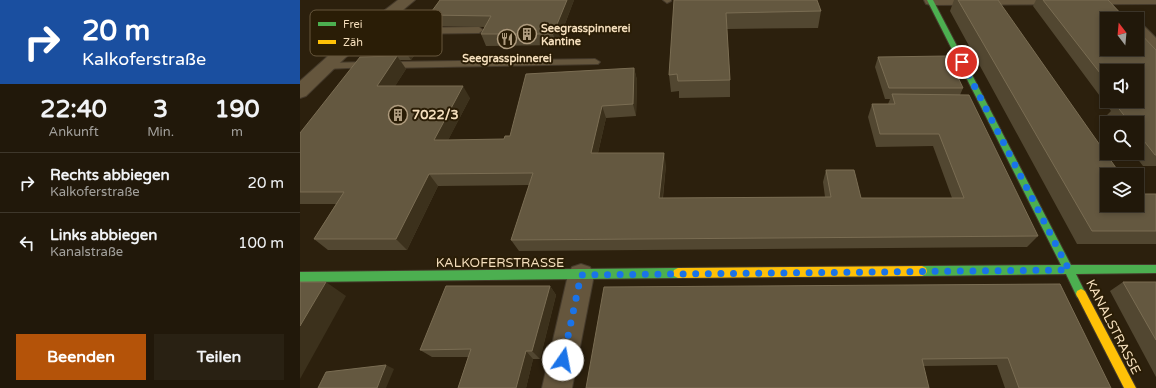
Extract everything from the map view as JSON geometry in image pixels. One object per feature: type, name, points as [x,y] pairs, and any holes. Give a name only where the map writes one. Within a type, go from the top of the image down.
[{"type":"street","points":[[394,10],[408,0]]},
{"type":"street","points":[[1111,0],[1122,12]]},
{"type":"street","points":[[930,1],[1156,0]]},
{"type":"street","name":"KANALSTRASSE","points":[[930,1],[1130,388]]},
{"type":"street","points":[[1144,35],[1156,48]]},
{"type":"street","points":[[300,92],[337,56]]},
{"type":"street","name":"KALKOFERSTRASSE","points":[[300,277],[1156,268]]},
{"type":"street","points":[[557,388],[581,275]]},
{"type":"lane","points":[[442,30],[479,30]]},
{"type":"lane","points":[[325,66],[595,62]]},
{"type":"lane","points":[[968,103],[983,103]]},
{"type":"building","points":[[440,0],[567,0],[553,34],[481,34],[491,16],[442,15],[442,10],[433,10]]},
{"type":"building","points":[[674,0],[817,0],[821,11],[726,13],[730,80],[678,81],[677,74],[669,75]]},
{"type":"building","points":[[958,0],[998,0],[1100,145],[1100,160],[1110,160],[1116,168],[1100,168],[1100,212],[1144,212],[1144,194],[1156,194],[1156,231],[1092,231]]},
{"type":"building","points":[[1043,0],[1108,0],[1119,12],[1100,12],[1100,56],[1144,56],[1144,37],[1156,50],[1156,155],[1144,141],[1144,116],[1125,116],[1118,108],[1144,108],[1144,64],[1100,64],[1100,73]]},
{"type":"building","points":[[397,56],[377,86],[463,86],[434,140],[504,139],[505,136],[510,136],[526,74],[634,68],[633,104],[602,106],[591,153],[664,153],[659,198],[831,197],[826,170],[854,170],[861,198],[964,198],[939,134],[880,134],[872,104],[895,104],[892,94],[969,95],[1038,236],[511,240],[533,173],[429,174],[396,239],[314,239],[344,192],[300,192],[300,133],[360,57]]},
{"type":"building","points":[[948,56],[963,88],[889,88],[878,57]]},
{"type":"building","points":[[300,282],[326,282],[300,326]]},
{"type":"building","points":[[1123,282],[1156,282],[1156,340]]},
{"type":"building","points":[[1060,284],[1111,388],[1019,388],[1008,358],[922,359],[929,388],[586,388],[604,287]]},
{"type":"building","points":[[446,286],[550,286],[532,351],[526,351],[516,388],[458,388],[471,349],[420,350]]},
{"type":"building","points":[[386,365],[377,388],[318,388],[326,372]]},
{"type":"traffic: fast","points":[[930,0],[1081,294]]},
{"type":"traffic: fast","points":[[922,271],[1156,269]]},
{"type":"traffic: fast","points":[[300,277],[678,273]]},
{"type":"traffic: slow","points":[[678,273],[922,271]]},
{"type":"traffic: slow","points":[[1081,294],[1130,388]]},
{"type":"place","name":"Seegrasspinnerei Kantine","points":[[527,34]]},
{"type":"place","name":"Seegrasspinnerei","points":[[507,39]]},
{"type":"place","name":"7022/3","points":[[398,115]]},
{"type":"route","points":[[563,360],[581,275],[1069,270],[962,62]]}]
